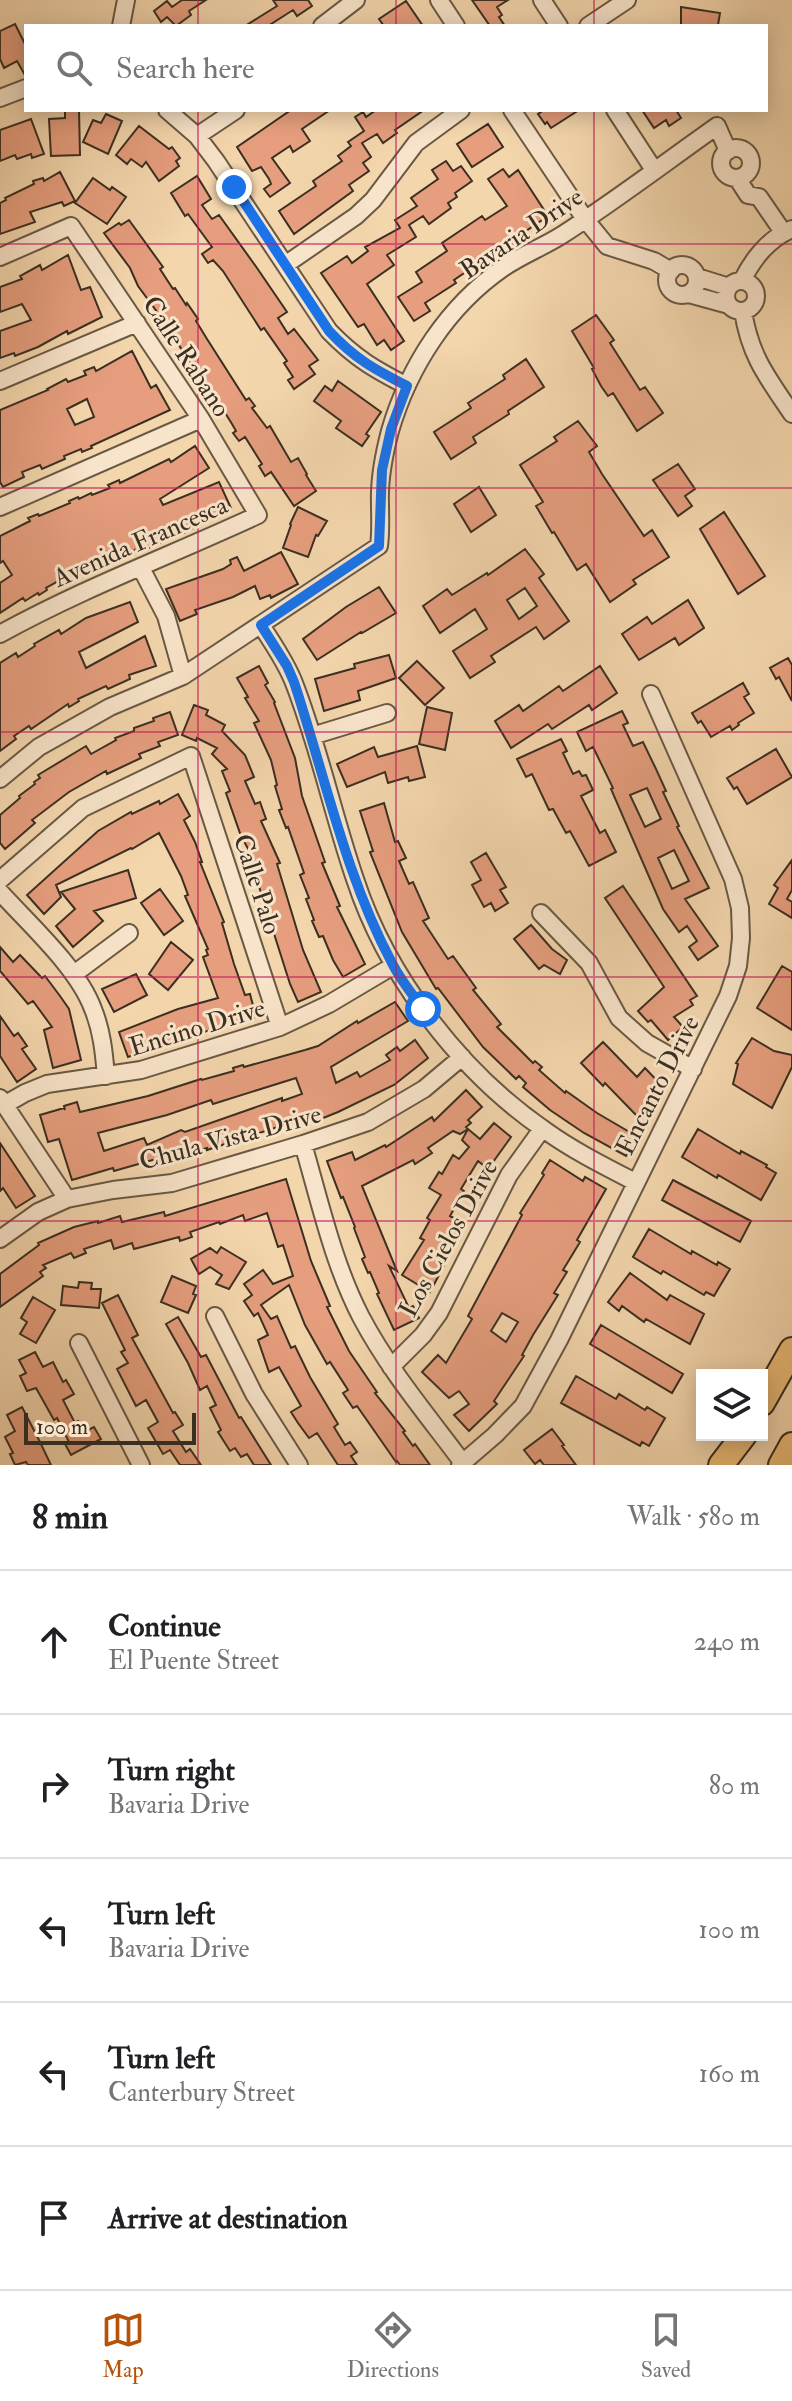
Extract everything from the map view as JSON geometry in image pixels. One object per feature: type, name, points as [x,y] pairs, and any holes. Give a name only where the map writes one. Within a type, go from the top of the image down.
[{"type":"highway","points":[[768,1392],[792,1350]]},
{"type":"highway","points":[[724,1465],[740,1441]]},
{"type":"highway","points":[[781,1465],[792,1445]]},
{"type":"street","points":[[121,24],[126,0]]},
{"type":"street","points":[[325,24],[356,0]]},
{"type":"street","points":[[439,0],[455,24]]},
{"type":"street","points":[[542,0],[558,24]]},
{"type":"street","points":[[591,24],[627,0]]},
{"type":"street","points":[[0,98],[24,89]]},
{"type":"street","points":[[169,112],[197,136],[216,161],[329,331],[346,350],[367,366],[407,386]]},
{"type":"street","points":[[197,136],[233,112]]},
{"type":"street","points":[[285,265],[356,216],[373,200],[416,143],[458,112]]},
{"type":"street","points":[[513,112],[585,219],[607,246],[654,261],[671,271]]},
{"type":"street","points":[[616,112],[654,170]]},
{"type":"street","name":"Bavaria Drive","points":[[0,779],[39,747],[86,720],[183,676],[379,546],[382,470],[391,429],[407,386],[428,346],[451,314],[476,289],[529,251],[559,237],[717,126],[728,151],[737,148],[745,152],[750,160],[743,174],[748,195],[759,197],[788,230]]},
{"type":"street","name":"Calle Rabano","points":[[0,257],[71,226],[201,419],[258,515]]},
{"type":"street","points":[[788,230],[752,260],[726,296],[736,308],[758,364],[792,414]]},
{"type":"street","points":[[689,294],[696,286],[697,277],[692,269],[683,265],[671,271],[668,280],[671,289],[679,294],[736,308],[752,306],[756,297],[754,288],[697,277]]},
{"type":"street","points":[[0,381],[137,323]]},
{"type":"street","points":[[0,507],[201,419]]},
{"type":"street","name":"Avenida Francesca","points":[[0,634],[48,607],[258,515]]},
{"type":"street","points":[[141,568],[166,616],[183,676]]},
{"type":"street","points":[[261,625],[291,674],[355,881],[393,966],[441,1034],[504,1097],[542,1129],[635,1182]]},
{"type":"street","name":"Encanto Drive","points":[[461,1464],[523,1406],[559,1340],[693,1069],[728,996],[738,966],[740,908],[733,879],[651,694]]},
{"type":"street","points":[[312,736],[387,713]]},
{"type":"street","name":"Calle Palo","points":[[0,880],[83,808],[191,756],[280,1027]]},
{"type":"street","points":[[0,892],[74,974],[93,1007],[103,1040],[106,1076]]},
{"type":"street","points":[[541,913],[589,963],[619,1018],[647,1043],[693,1069]]},
{"type":"street","points":[[74,974],[129,933]]},
{"type":"street","name":"Encino Drive","points":[[2,1101],[47,1084],[141,1070],[280,1027],[329,1004],[393,966]]},
{"type":"street","name":"Chula Vista Drive","points":[[0,1239],[38,1212],[67,1199],[172,1183],[368,1122],[424,1089],[462,1057]]},
{"type":"street","points":[[2,1101],[67,1199]]},
{"type":"street","name":"Los Cielos Drive","points":[[391,1367],[423,1335],[439,1313],[509,1175],[542,1129]]},
{"type":"street","points":[[303,1144],[337,1263],[361,1317],[391,1367],[461,1464]]},
{"type":"street","points":[[215,1316],[254,1394],[299,1465]]},
{"type":"street","points":[[79,1343],[141,1465]]},
{"type":"building","points":[[182,0],[206,0],[189,11],[191,15],[179,24],[174,24],[167,17],[161,22],[154,11],[167,1],[172,7]]},
{"type":"building","points":[[273,0],[308,0],[312,6],[297,16],[293,10],[271,24],[248,24],[277,6]]},
{"type":"building","points":[[472,0],[508,0],[497,7],[504,24],[489,24]]},
{"type":"building","points":[[406,1],[422,24],[383,24],[379,19]]},
{"type":"building","points":[[681,7],[720,13],[718,24],[681,24]]},
{"type":"building","points":[[15,24],[24,42],[24,73],[17,61],[4,68],[0,59],[0,31]]},
{"type":"building","points":[[65,112],[79,112],[80,155],[51,156],[49,119],[65,118]]},
{"type":"building","points":[[288,112],[327,112],[302,129],[310,141],[293,152],[290,146],[272,158],[290,183],[270,197],[264,189],[271,184],[269,179],[261,167],[252,171],[237,147]]},
{"type":"building","points":[[363,112],[366,117],[373,112],[421,112],[395,130],[397,133],[383,143],[377,134],[362,143],[371,157],[363,163],[369,171],[349,185],[353,191],[294,234],[279,211],[316,186],[313,181],[342,161],[338,156],[351,146],[348,142],[364,131],[355,117]]},
{"type":"building","points":[[541,112],[576,112],[551,128],[538,114]]},
{"type":"building","points":[[643,112],[677,112],[681,118],[669,126],[666,120],[654,128]]},
{"type":"building","points":[[106,114],[122,121],[108,154],[83,142],[93,120],[101,123]]},
{"type":"building","points":[[31,119],[44,154],[17,159],[15,155],[0,161],[0,130]]},
{"type":"building","points":[[488,124],[503,147],[472,167],[457,144]]},
{"type":"building","points":[[139,126],[169,149],[172,147],[180,158],[176,161],[179,166],[159,181],[146,162],[142,167],[131,159],[127,164],[116,155]]},
{"type":"building","points":[[446,161],[453,171],[461,166],[472,181],[455,193],[457,197],[448,203],[451,208],[429,224],[423,216],[409,225],[416,237],[387,255],[394,265],[367,284],[404,341],[391,350],[384,340],[377,345],[364,324],[358,327],[321,273],[347,256],[352,263],[368,251],[365,247],[400,228],[395,220],[417,206],[411,198],[438,179],[432,170]]},
{"type":"building","points":[[503,169],[509,177],[518,170],[548,216],[454,280],[456,283],[425,303],[430,311],[414,321],[398,297],[422,282],[416,272],[447,251],[442,243],[482,216],[485,220],[507,206],[488,179]]},
{"type":"building","points":[[60,172],[75,201],[30,212],[35,222],[0,234],[0,203],[34,184],[33,181],[43,178],[44,181]]},
{"type":"building","points":[[197,176],[211,199],[202,205],[212,219],[219,215],[287,312],[278,318],[288,334],[294,329],[318,360],[309,366],[315,374],[294,389],[288,380],[293,377],[284,363],[287,361],[264,328],[261,330],[223,271],[213,260],[208,263],[202,254],[212,247],[188,214],[185,216],[171,193]]},
{"type":"building","points":[[93,178],[126,197],[107,224],[75,203]]},
{"type":"building","points":[[129,220],[163,267],[160,269],[173,289],[198,319],[196,321],[246,400],[249,398],[255,406],[252,408],[267,428],[270,426],[291,462],[298,458],[316,491],[294,506],[271,472],[265,476],[259,466],[262,464],[245,437],[239,441],[233,433],[236,431],[219,403],[217,405],[173,336],[170,338],[163,320],[104,233]]},
{"type":"building","points":[[68,255],[81,290],[90,287],[102,317],[38,347],[0,358],[0,331],[31,320],[22,304],[0,312],[0,287],[22,279],[20,276],[40,265],[42,270]]},
{"type":"building","points":[[596,315],[614,340],[610,343],[640,390],[645,387],[663,413],[637,431],[613,393],[608,396],[601,386],[572,331]]},
{"type":"building","points":[[132,351],[151,388],[156,385],[170,410],[92,448],[64,456],[65,459],[42,469],[40,465],[22,472],[24,477],[3,487],[0,482],[0,410],[66,379],[68,382],[86,375],[84,371],[94,367],[96,371]],"holes":[[[87,399],[94,417],[75,425],[67,409]]]},
{"type":"building","points":[[526,359],[544,387],[473,437],[476,443],[451,459],[434,432],[471,408],[468,403],[505,379],[503,375]]},
{"type":"building","points":[[338,381],[381,412],[362,446],[336,428],[341,421],[314,401],[325,386],[332,391]]},
{"type":"building","points":[[578,421],[597,446],[589,452],[602,474],[644,536],[652,530],[669,557],[633,580],[636,584],[610,602],[586,564],[577,570],[552,533],[536,506],[543,502],[520,465],[557,441],[554,437]]},
{"type":"building","points":[[195,446],[209,468],[160,499],[163,505],[219,482],[231,508],[184,533],[182,529],[158,544],[125,554],[118,561],[95,567],[64,583],[62,579],[39,595],[25,601],[23,598],[0,613],[0,583],[12,575],[3,561],[0,563],[0,536],[30,521],[28,518],[70,503],[78,497],[110,488],[108,485],[119,480],[120,483],[169,459],[171,462]]},
{"type":"building","points":[[678,464],[695,489],[685,496],[692,506],[678,516],[653,480]]},
{"type":"building","points":[[479,487],[496,515],[471,532],[454,504]]},
{"type":"building","points":[[298,507],[327,521],[316,535],[308,557],[283,548]]},
{"type":"building","points":[[724,512],[765,576],[738,594],[700,529]]},
{"type":"building","points":[[525,549],[544,574],[539,578],[569,621],[544,639],[536,627],[491,656],[495,662],[470,678],[453,651],[487,629],[475,609],[440,633],[423,606],[447,589],[452,595]],"holes":[[[525,588],[537,606],[519,619],[507,600]]]},
{"type":"building","points":[[281,552],[298,584],[271,598],[270,595],[260,599],[255,586],[195,610],[197,614],[180,621],[166,589],[223,569],[237,557],[244,571]]},
{"type":"building","points":[[379,587],[396,613],[317,660],[303,639]]},
{"type":"building","points":[[688,600],[704,628],[679,645],[675,638],[639,660],[622,634],[647,617],[652,624]]},
{"type":"building","points":[[130,602],[138,622],[79,652],[86,668],[145,636],[156,666],[129,675],[130,679],[108,689],[106,686],[78,699],[69,707],[68,704],[31,729],[29,726],[14,736],[16,739],[0,751],[0,663],[16,653],[18,657],[59,630],[61,634],[86,618]]},
{"type":"building","points":[[389,655],[396,678],[358,691],[360,700],[324,711],[315,679]]},
{"type":"building","points":[[788,658],[792,665],[792,701],[779,677],[776,679],[770,668]]},
{"type":"building","points":[[417,661],[444,688],[425,705],[399,678]]},
{"type":"building","points":[[259,666],[295,758],[302,796],[325,862],[322,863],[340,906],[337,907],[365,964],[343,977],[312,921],[306,899],[309,898],[300,875],[304,873],[279,810],[282,809],[271,760],[254,723],[259,721],[237,678]]},
{"type":"building","points":[[600,666],[617,693],[592,710],[589,705],[552,729],[548,724],[511,748],[495,721],[519,705],[523,711],[559,686],[563,691]]},
{"type":"building","points":[[743,683],[749,694],[744,697],[754,713],[732,730],[730,726],[711,737],[692,713]]},
{"type":"building","points":[[194,705],[208,710],[206,715],[225,725],[222,731],[245,755],[254,777],[245,781],[255,804],[260,802],[266,819],[261,821],[280,863],[277,864],[303,950],[321,992],[298,1002],[251,854],[241,836],[226,793],[230,791],[222,771],[227,769],[212,754],[217,748],[197,738],[196,741],[182,735]]},
{"type":"building","points":[[427,707],[452,713],[445,750],[419,744]]},
{"type":"building","points":[[622,711],[628,723],[623,725],[633,746],[643,742],[666,791],[663,792],[677,827],[709,888],[685,899],[718,946],[698,960],[689,947],[697,941],[687,926],[679,932],[663,909],[613,788],[593,747],[586,751],[577,732]],"holes":[[[647,788],[661,819],[645,827],[630,795]],[[674,850],[689,881],[672,889],[658,858]]]},
{"type":"building","points":[[170,712],[178,735],[158,742],[160,746],[139,754],[141,758],[107,774],[106,771],[69,792],[32,820],[35,823],[5,849],[0,843],[0,815],[35,784],[40,778],[38,775],[86,746],[91,754],[115,738]]},
{"type":"building","points":[[561,739],[567,751],[563,753],[573,774],[579,771],[582,776],[586,775],[593,790],[581,796],[600,833],[605,830],[616,852],[589,866],[570,831],[566,833],[553,809],[549,810],[532,774],[526,777],[517,759]]},
{"type":"building","points":[[417,746],[425,777],[409,781],[408,777],[388,783],[385,772],[347,787],[337,764],[374,747],[378,757]]},
{"type":"building","points":[[776,749],[792,777],[747,804],[737,787],[734,789],[727,778]]},
{"type":"building","points":[[178,794],[190,816],[184,820],[224,922],[245,995],[250,994],[256,1017],[196,1033],[128,1057],[119,1032],[178,1009],[218,998],[203,957],[208,955],[208,949],[185,896],[188,895],[181,876],[159,833],[56,885],[61,897],[44,914],[27,895],[98,831],[131,812],[159,801],[160,804]]},
{"type":"building","points":[[384,803],[395,842],[398,841],[406,858],[399,861],[409,884],[413,882],[429,918],[423,921],[448,959],[453,956],[476,988],[473,990],[501,1024],[497,1027],[533,1063],[535,1061],[542,1067],[539,1070],[565,1093],[638,1137],[626,1156],[584,1133],[523,1087],[526,1083],[519,1076],[516,1079],[483,1047],[436,989],[402,932],[370,852],[373,851],[360,811]]},
{"type":"building","points":[[486,853],[506,887],[500,890],[508,903],[495,911],[491,903],[484,907],[472,885],[481,880],[471,862]]},
{"type":"building","points":[[792,860],[792,890],[787,899],[792,902],[792,918],[769,904],[778,888],[774,885]]},
{"type":"building","points":[[128,870],[136,898],[94,911],[103,921],[73,947],[56,926],[75,909],[61,892]]},
{"type":"building","points":[[623,886],[697,996],[690,1000],[693,1005],[674,1017],[683,1027],[668,1040],[651,1020],[648,1022],[638,1011],[664,987],[605,898]]},
{"type":"building","points":[[160,889],[183,921],[164,935],[141,903]]},
{"type":"building","points":[[531,925],[552,949],[567,960],[560,974],[544,965],[539,969],[514,939]]},
{"type":"building","points":[[171,942],[193,960],[168,990],[149,974]]},
{"type":"building","points":[[0,947],[13,962],[20,955],[42,978],[45,976],[60,996],[69,1009],[81,1060],[53,1068],[44,1030],[52,1027],[33,1001],[28,1004],[0,971]]},
{"type":"building","points":[[782,966],[792,972],[792,1030],[757,1008]]},
{"type":"building","points":[[136,974],[147,995],[114,1012],[102,989]]},
{"type":"building","points":[[395,1002],[408,1021],[331,1067],[336,1083],[357,1072],[360,1077],[390,1060],[386,1055],[397,1047],[400,1051],[415,1040],[428,1058],[394,1085],[316,1121],[314,1115],[247,1140],[246,1137],[196,1151],[168,1164],[167,1160],[157,1163],[156,1159],[72,1180],[59,1139],[48,1142],[40,1115],[65,1110],[64,1106],[77,1102],[80,1112],[148,1096],[234,1071],[233,1068],[243,1065],[318,1046]],"holes":[[[296,1078],[302,1094],[185,1132],[181,1130],[147,1145],[144,1138],[104,1151],[98,1133],[211,1100],[213,1104]]]},
{"type":"building","points":[[0,1016],[14,1036],[18,1033],[27,1046],[22,1049],[36,1069],[17,1082],[0,1056]]},
{"type":"building","points":[[752,1038],[774,1051],[792,1055],[792,1067],[772,1108],[733,1084],[736,1063]]},
{"type":"building","points":[[603,1042],[637,1077],[645,1068],[665,1089],[637,1116],[581,1063]]},
{"type":"building","points":[[466,1090],[482,1107],[468,1120],[471,1123],[466,1127],[468,1129],[460,1134],[453,1131],[428,1148],[432,1153],[415,1164],[413,1160],[362,1186],[397,1271],[389,1266],[409,1308],[413,1306],[419,1318],[394,1330],[362,1259],[365,1257],[355,1227],[327,1161],[352,1152],[355,1160],[386,1147],[432,1117],[434,1121]]},
{"type":"building","points":[[494,1123],[511,1137],[488,1169],[478,1161],[461,1189],[464,1191],[450,1216],[461,1222],[444,1256],[448,1258],[430,1292],[402,1275],[424,1240],[420,1238],[430,1220],[427,1218],[441,1195],[429,1188],[453,1155],[459,1159],[469,1147],[462,1140],[468,1129],[480,1139]]},
{"type":"building","points":[[698,1129],[740,1154],[741,1151],[767,1165],[776,1173],[761,1200],[682,1157]]},
{"type":"building","points":[[0,1143],[35,1196],[16,1208],[3,1188],[0,1191]]},
{"type":"building","points":[[550,1160],[583,1181],[585,1177],[606,1189],[563,1270],[567,1272],[554,1293],[558,1295],[524,1356],[494,1401],[497,1404],[469,1431],[454,1415],[469,1404],[459,1391],[449,1398],[422,1372],[438,1355],[446,1363],[472,1319],[468,1316],[522,1215],[520,1213],[544,1175],[542,1173]],"holes":[[[502,1313],[518,1322],[506,1342],[491,1331]]]},
{"type":"building","points":[[286,1179],[311,1261],[330,1306],[327,1307],[349,1351],[375,1393],[430,1465],[400,1465],[357,1406],[353,1408],[343,1393],[348,1390],[330,1362],[327,1364],[305,1325],[289,1285],[261,1305],[271,1319],[277,1316],[291,1348],[295,1346],[338,1424],[334,1427],[345,1445],[350,1442],[357,1452],[351,1456],[357,1465],[338,1465],[317,1433],[309,1438],[298,1423],[291,1412],[301,1406],[279,1367],[269,1372],[258,1340],[268,1335],[258,1313],[254,1316],[244,1301],[252,1295],[244,1284],[263,1270],[273,1284],[293,1276],[283,1245],[278,1247],[267,1213],[245,1221],[243,1215],[219,1222],[190,1232],[192,1237],[180,1241],[179,1237],[134,1249],[132,1243],[114,1249],[111,1240],[84,1249],[86,1253],[74,1258],[71,1253],[43,1265],[46,1268],[40,1272],[43,1276],[0,1307],[0,1274],[38,1243],[74,1227],[120,1216],[122,1222],[164,1212],[165,1216]]},
{"type":"building","points":[[673,1180],[751,1221],[740,1242],[662,1200]]},
{"type":"building","points":[[649,1229],[691,1254],[692,1251],[730,1269],[714,1296],[706,1292],[704,1295],[633,1257]]},
{"type":"building","points":[[221,1247],[246,1262],[229,1289],[216,1284],[222,1275],[210,1267],[199,1274],[191,1259],[210,1248],[217,1253]]},
{"type":"building","points":[[630,1273],[667,1300],[670,1295],[704,1314],[690,1344],[646,1319],[644,1322],[622,1306],[619,1311],[608,1302]]},
{"type":"building","points":[[172,1276],[196,1286],[193,1294],[196,1295],[188,1313],[161,1302]]},
{"type":"building","points":[[79,1282],[92,1283],[91,1289],[101,1289],[99,1308],[61,1305],[63,1286],[78,1288]]},
{"type":"building","points":[[118,1295],[138,1335],[132,1338],[173,1413],[183,1425],[173,1431],[186,1452],[190,1449],[201,1465],[180,1465],[170,1450],[163,1454],[148,1428],[158,1422],[146,1400],[136,1406],[117,1369],[128,1363],[121,1352],[125,1350],[102,1303]]},
{"type":"building","points":[[33,1297],[55,1310],[36,1343],[20,1334],[27,1322],[21,1318]]},
{"type":"building","points":[[178,1317],[201,1357],[206,1355],[239,1418],[271,1465],[254,1465],[247,1454],[241,1457],[235,1448],[230,1451],[218,1432],[221,1430],[210,1408],[216,1405],[207,1386],[200,1390],[166,1324]]},
{"type":"building","points":[[601,1325],[683,1374],[672,1393],[590,1344]]},
{"type":"building","points":[[35,1352],[43,1367],[53,1362],[63,1382],[66,1380],[74,1394],[63,1400],[75,1423],[78,1421],[84,1432],[94,1427],[101,1439],[71,1455],[65,1444],[69,1442],[57,1418],[54,1420],[36,1388],[27,1391],[20,1376],[26,1373],[19,1360]]},
{"type":"building","points":[[576,1376],[616,1399],[619,1394],[665,1418],[649,1446],[642,1442],[640,1446],[561,1403]]},
{"type":"building","points":[[22,1407],[51,1465],[28,1465],[26,1462],[15,1465],[5,1437],[15,1431],[7,1415]]},
{"type":"building","points":[[552,1429],[576,1465],[544,1465],[540,1460],[535,1464],[524,1450]]},
{"type":"route","points":[[234,187],[329,331],[346,350],[367,366],[407,386],[391,429],[382,470],[379,546],[261,625],[294,682],[355,881],[370,918],[393,966],[423,1009]]}]
